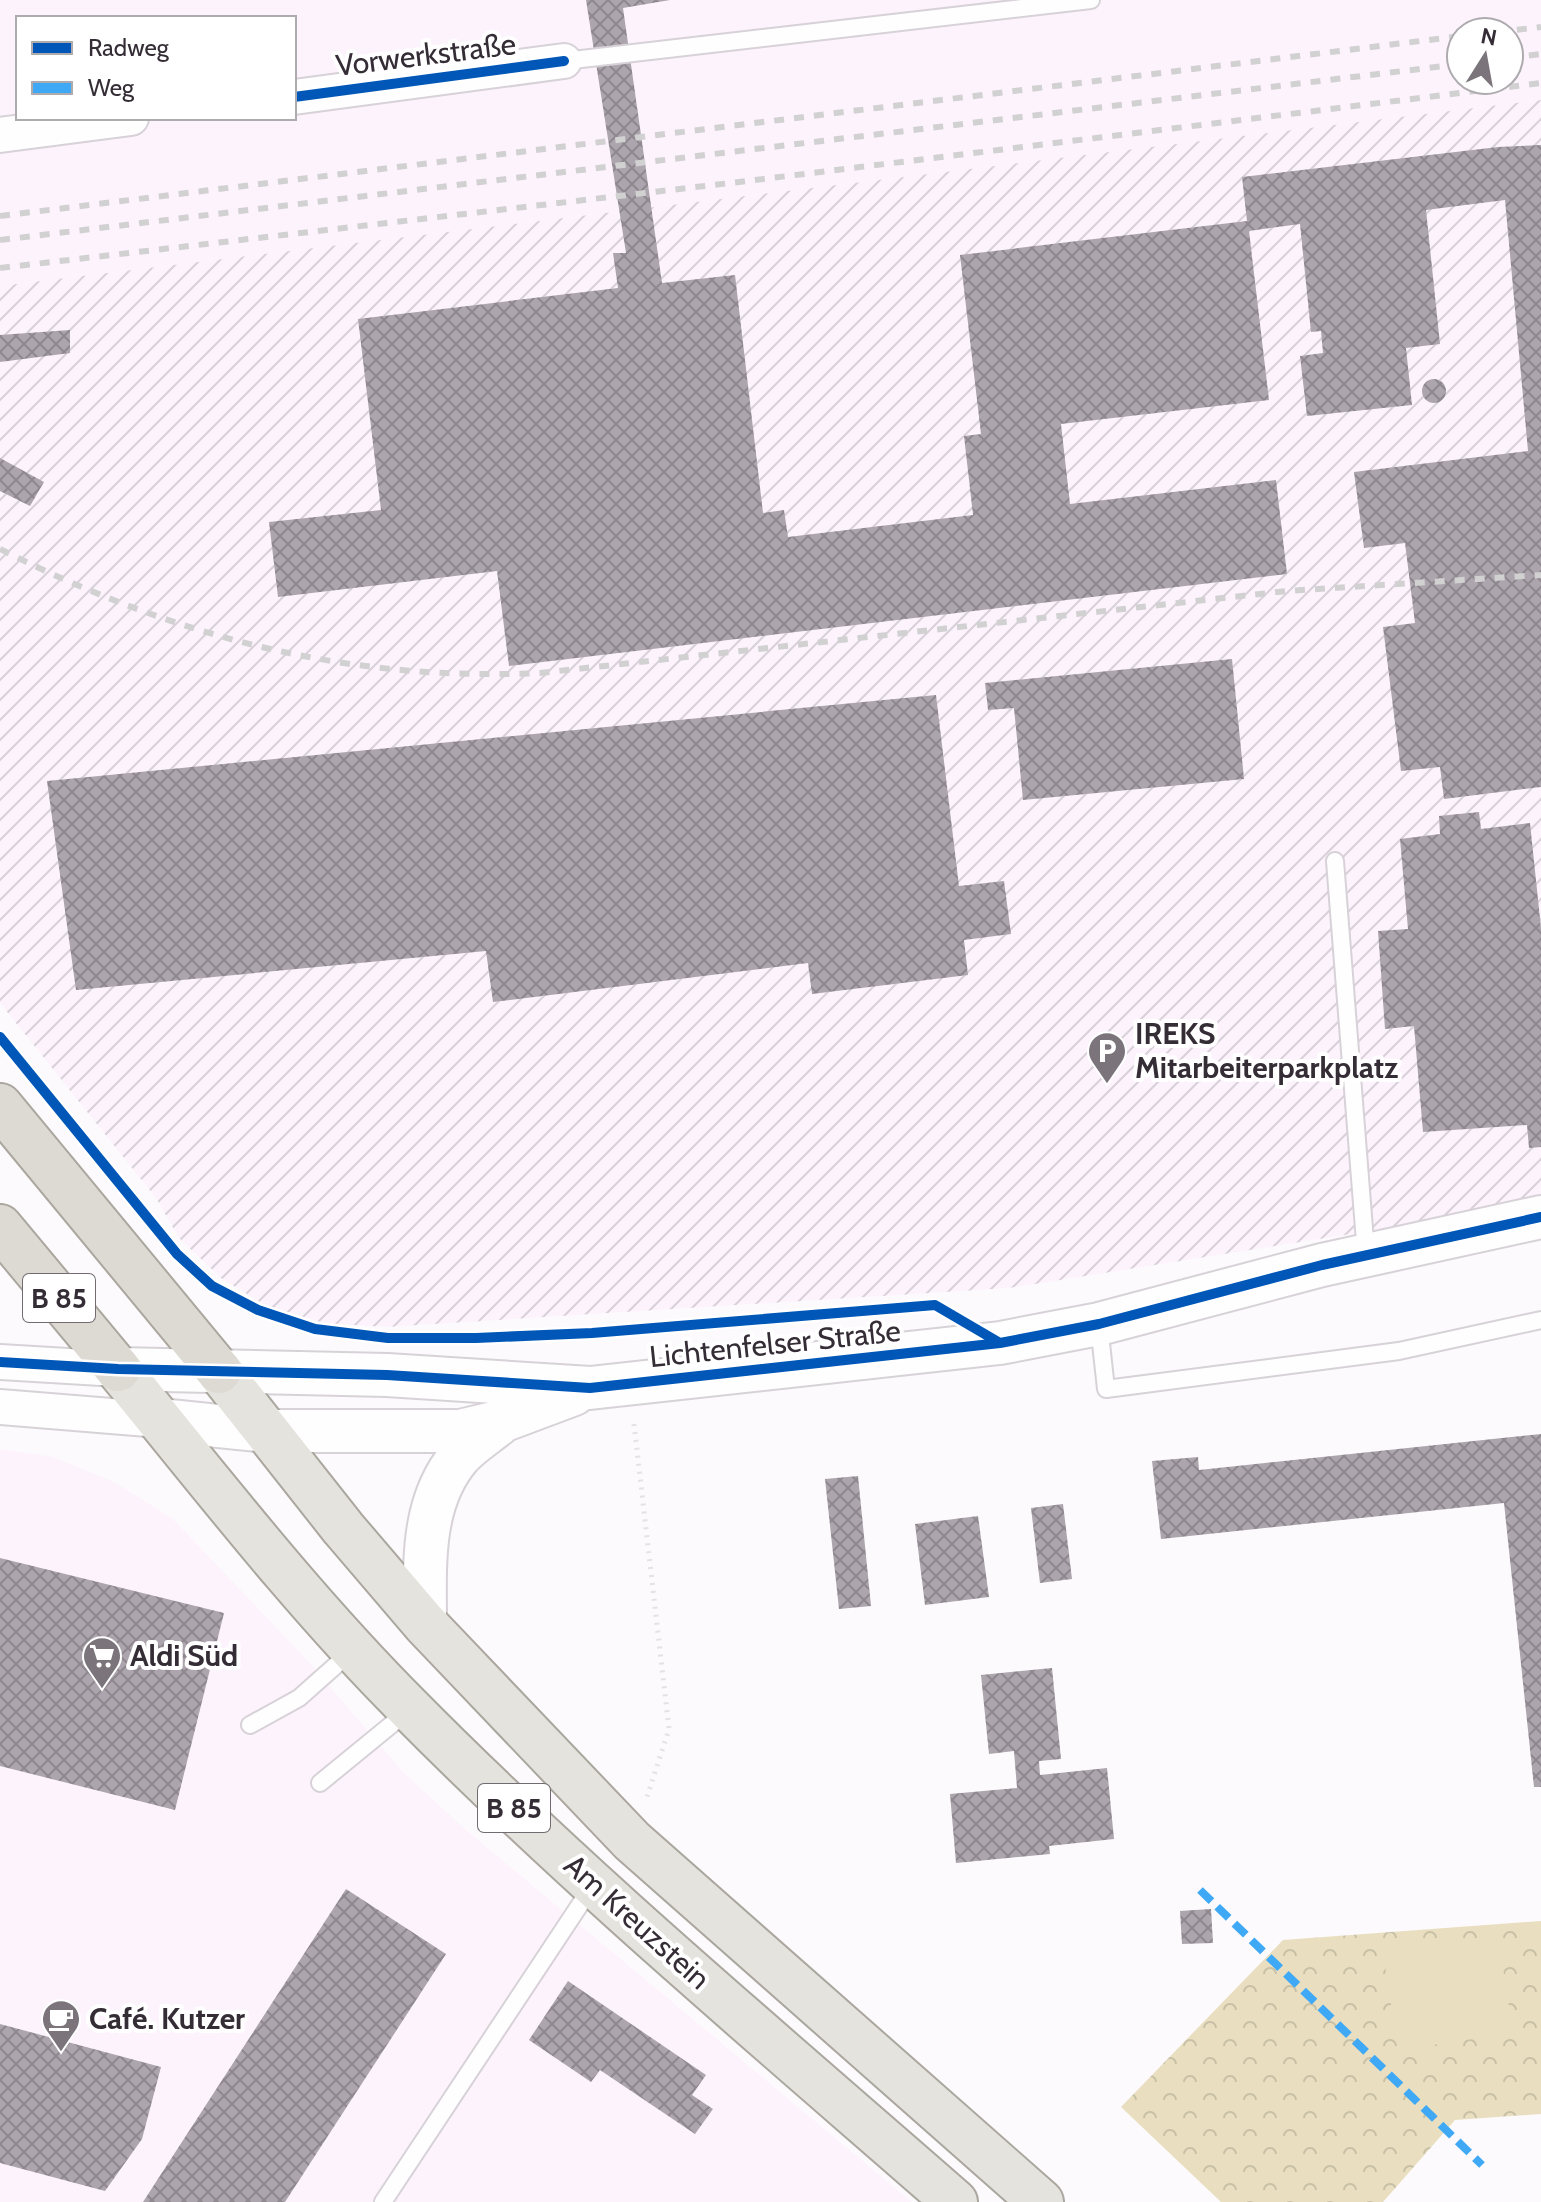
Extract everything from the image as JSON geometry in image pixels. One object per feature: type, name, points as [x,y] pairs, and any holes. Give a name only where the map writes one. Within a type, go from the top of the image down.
[{"type":"highway","name":"B 85","points":[[0,1106],[219,1371]]},
{"type":"highway","name":"B 85","points":[[0,1227],[118,1369]]},
{"type":"main road","name":"Am Kreuzstein","points":[[118,1369],[353,1650],[410,1710],[594,1884],[955,2202]]},
{"type":"main road","name":"Am Kreuzstein","points":[[219,1371],[425,1624],[632,1841],[1041,2202]]},
{"type":"street","name":"Vorwerkstraße","points":[[296,97],[564,61]]},
{"type":"street","points":[[0,135],[116,120]]},
{"type":"street","name":"Lichtenfelser Straße","points":[[0,1362],[609,1386],[1000,1343],[1099,1324],[1366,1255],[1541,1217]]},
{"type":"street","name":"Lichtenfelser Straße","points":[[0,1407],[266,1431],[460,1431],[502,1421],[609,1386]]},
{"type":"street","points":[[425,1624],[425,1542],[435,1497],[460,1456],[502,1421]]},
{"type":"lane","points":[[564,61],[1091,0]]},
{"type":"lane","points":[[1335,861],[1366,1255]]},
{"type":"lane","points":[[1099,1324],[1106,1389],[1399,1351],[1541,1320]]},
{"type":"lane","points":[[250,1725],[299,1698],[353,1650]]},
{"type":"lane","points":[[320,1783],[410,1710]]},
{"type":"lane","points":[[383,2202],[594,1884]]},
{"type":"path","points":[[609,1386],[669,1729],[632,1841]]},
{"type":"shaded area","points":[[0,0],[1541,0],[1541,100],[0,286]]},
{"type":"shaded area","points":[[1541,100],[1541,1195],[1452,1218],[1009,1288],[386,1327],[324,1323],[265,1305],[221,1278],[179,1238],[156,1198],[0,1003],[0,286]]},
{"type":"shaded area","points":[[0,1449],[53,1457],[114,1482],[173,1519],[308,1661],[404,1773],[467,1831],[912,2202],[0,2202]]},
{"type":"green space","points":[[1541,1921],[1541,2114],[1455,2120],[1383,2202],[1221,2202],[1121,2107],[1283,1940]]},
{"type":"green space","points":[[1498,1936],[1513,2033],[1398,2050],[1383,1953]]},
{"type":"building","points":[[586,0],[670,0],[623,8],[662,283],[735,275],[763,513],[784,510],[788,537],[973,515],[964,436],[981,434],[960,255],[1247,221],[1242,177],[1498,147],[1541,145],[1541,787],[1444,799],[1440,767],[1401,771],[1383,627],[1415,623],[1405,543],[1364,548],[1354,472],[1528,451],[1505,200],[1426,210],[1440,344],[1406,348],[1412,405],[1307,416],[1300,356],[1323,353],[1321,331],[1311,332],[1300,224],[1249,231],[1269,400],[1061,424],[1070,504],[1276,480],[1287,574],[509,666],[497,571],[278,597],[269,522],[381,510],[358,319],[618,288],[613,253],[626,253]]},
{"type":"building","points":[[70,330],[70,353],[0,362],[0,335]]},
{"type":"building","points":[[1434,379],[1443,382],[1446,391],[1443,400],[1434,403],[1425,400],[1422,391],[1425,382]]},
{"type":"building","points":[[0,458],[44,482],[30,506],[0,491]]},
{"type":"building","points":[[1232,659],[1244,779],[1023,800],[1014,708],[988,710],[985,683]]},
{"type":"building","points":[[936,695],[959,886],[1004,881],[1011,934],[964,940],[968,975],[812,994],[808,963],[493,1002],[486,951],[76,990],[47,781]]},
{"type":"building","points":[[1479,812],[1481,829],[1530,823],[1541,928],[1541,1147],[1529,1148],[1527,1125],[1423,1132],[1414,1026],[1385,1029],[1378,931],[1408,929],[1400,839],[1440,834],[1439,816]]},
{"type":"building","points":[[1541,1434],[1541,1787],[1534,1787],[1504,1503],[1161,1539],[1152,1461],[1198,1457],[1199,1470]]},
{"type":"building","points":[[858,1476],[871,1606],[839,1609],[825,1479]]},
{"type":"building","points":[[1063,1504],[1072,1579],[1040,1583],[1031,1508]]},
{"type":"building","points":[[978,1516],[989,1597],[925,1605],[915,1524]]},
{"type":"building","name":"Aldi Süd","points":[[0,1558],[224,1613],[175,1810],[0,1766]]},
{"type":"building","points":[[1052,1668],[1061,1759],[1039,1761],[1040,1775],[1107,1768],[1114,1839],[1049,1846],[1050,1854],[956,1863],[950,1794],[1017,1788],[1014,1751],[989,1754],[981,1675]]},
{"type":"building","points":[[346,1889],[446,1954],[285,2202],[143,2202]]},
{"type":"building","points":[[1211,1909],[1213,1943],[1182,1944],[1180,1911]]},
{"type":"building","points":[[568,1981],[706,2075],[692,2095],[713,2109],[695,2134],[600,2070],[591,2082],[529,2040]]},
{"type":"building","points":[[0,2024],[161,2067],[142,2139],[105,2191],[0,2163]]},
{"type":"railway","points":[[1525,29],[1541,27]]},
{"type":"railway","points":[[0,216],[1445,38]]},
{"type":"railway","points":[[1525,56],[1541,54]]},
{"type":"railway","points":[[0,240],[1445,66]]},
{"type":"railway","points":[[0,268],[739,182],[1541,83]]},
{"type":"railway","points":[[0,549],[130,606],[195,629],[262,647],[329,661],[398,670],[468,674],[540,673],[1287,591],[1541,575]]},
{"type":"marked path","points":[[1200,1890],[1482,2165]]},
{"type":"cycle path","points":[[296,97],[564,61]]},
{"type":"cycle path","points":[[0,1037],[177,1254],[212,1286],[258,1310],[315,1329],[388,1338],[476,1338],[592,1333],[935,1305],[1000,1343]]},
{"type":"cycle path","points":[[0,1362],[118,1369],[387,1375],[590,1388],[1000,1343],[1099,1324],[1322,1265],[1541,1217]]},
{"type":"place","name":"IREKS Mitarbeiterparkplatz","points":[[1107,1085]]},
{"type":"place","name":"Aldi Süd","points":[[102,1690]]},
{"type":"place","name":"Café. Kutzer","points":[[61,2053]]}]
